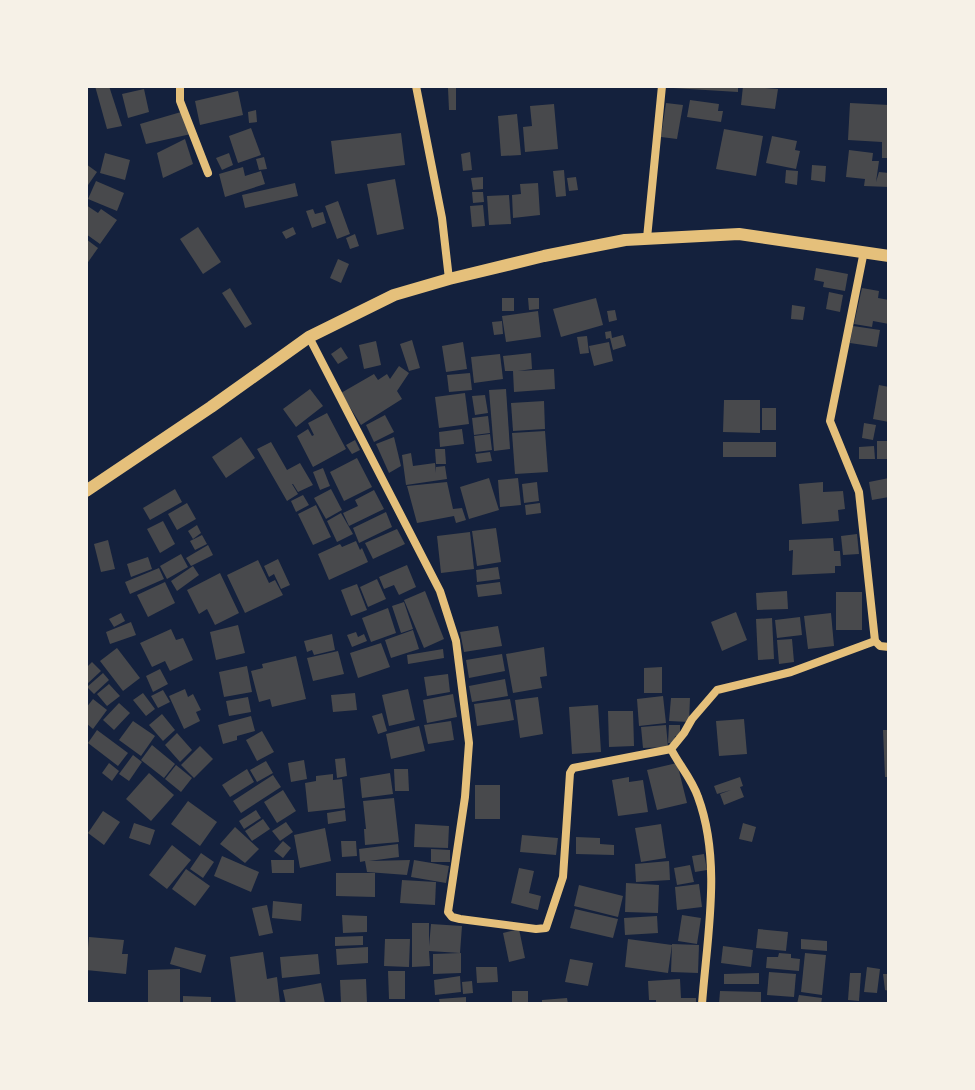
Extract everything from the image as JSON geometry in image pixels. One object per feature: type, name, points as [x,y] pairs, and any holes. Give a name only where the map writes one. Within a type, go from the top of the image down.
[{"type":"street","points":[[180,86],[180,101],[208,173]]},
{"type":"street","points":[[416,86],[442,218],[449,279]]},
{"type":"street","points":[[647,238],[662,86]]},
{"type":"street","points":[[86,491],[309,337],[394,295],[558,253],[647,238],[739,234],[889,256]]},
{"type":"street","points":[[864,251],[830,421],[859,492],[875,641],[880,646],[889,647]]},
{"type":"street","points":[[309,337],[440,591],[456,641],[469,743],[450,915],[460,919],[546,928],[563,877],[570,773],[573,768],[671,749],[717,690],[791,672],[875,641]]},
{"type":"street","points":[[671,749],[697,794],[707,829],[712,885],[702,1004]]},
{"type":"building","points":[[95,86],[109,86],[122,126],[107,129]]},
{"type":"building","points":[[738,86],[738,92],[673,88]]},
{"type":"building","points":[[743,86],[778,89],[775,109],[741,105]]},
{"type":"building","points":[[456,87],[456,110],[449,110],[448,88]]},
{"type":"building","points":[[144,89],[149,112],[128,118],[122,94]]},
{"type":"building","points":[[238,91],[243,115],[200,125],[195,101]]},
{"type":"building","points":[[690,100],[719,104],[718,111],[723,111],[721,122],[687,117]]},
{"type":"building","points":[[666,103],[683,105],[677,139],[661,137]]},
{"type":"building","points":[[850,103],[889,105],[889,158],[882,158],[882,142],[848,140]]},
{"type":"building","points":[[554,104],[558,149],[525,152],[523,127],[532,126],[530,106]]},
{"type":"building","points":[[256,110],[257,122],[249,123],[248,112]]},
{"type":"building","points":[[181,112],[191,134],[146,144],[140,124]]},
{"type":"building","points":[[517,114],[521,155],[501,156],[498,116]]},
{"type":"building","points":[[251,128],[261,155],[238,163],[229,136]]},
{"type":"building","points":[[724,129],[763,136],[756,176],[716,169]]},
{"type":"building","points":[[401,133],[405,165],[335,174],[331,141]]},
{"type":"building","points":[[772,136],[797,141],[795,150],[800,151],[796,169],[766,163]]},
{"type":"building","points":[[185,139],[193,164],[163,178],[157,153]]},
{"type":"building","points":[[849,150],[873,153],[872,161],[879,161],[876,182],[879,172],[889,173],[889,187],[864,186],[865,179],[846,177]]},
{"type":"building","points":[[470,152],[472,170],[463,171],[461,154]]},
{"type":"building","points":[[105,153],[130,160],[125,180],[100,173]]},
{"type":"building","points":[[229,153],[233,165],[222,170],[216,158]]},
{"type":"building","points":[[264,157],[267,169],[259,170],[256,159]]},
{"type":"building","points":[[86,164],[97,172],[86,188]]},
{"type":"building","points":[[812,165],[826,166],[825,182],[811,180]]},
{"type":"building","points":[[243,167],[245,176],[261,171],[265,184],[225,197],[219,174]]},
{"type":"building","points":[[564,170],[566,196],[556,197],[553,171]]},
{"type":"building","points":[[786,170],[798,171],[797,185],[785,183]]},
{"type":"building","points":[[483,177],[483,189],[473,190],[471,178]]},
{"type":"building","points":[[576,177],[578,190],[569,191],[567,178]]},
{"type":"building","points":[[395,179],[404,229],[377,235],[367,184]]},
{"type":"building","points":[[96,181],[124,193],[117,211],[88,199]]},
{"type":"building","points":[[295,183],[298,196],[245,208],[242,195]]},
{"type":"building","points":[[538,183],[540,215],[513,218],[512,195],[521,194],[520,184]]},
{"type":"building","points":[[472,192],[483,192],[484,202],[473,203]]},
{"type":"building","points":[[509,195],[511,224],[489,225],[487,196]]},
{"type":"building","points":[[338,201],[350,234],[337,239],[325,206]]},
{"type":"building","points":[[86,205],[98,213],[101,209],[117,220],[100,244],[86,234]]},
{"type":"building","points":[[483,205],[485,226],[472,227],[470,206]]},
{"type":"building","points":[[313,209],[315,214],[323,212],[326,223],[312,228],[306,211]]},
{"type":"building","points":[[198,227],[221,262],[203,274],[180,239]]},
{"type":"building","points":[[293,227],[296,234],[286,239],[282,232]]},
{"type":"building","points":[[355,234],[359,246],[350,249],[346,238]]},
{"type":"building","points":[[86,239],[98,248],[86,265]]},
{"type":"building","points":[[338,259],[349,264],[341,283],[330,278]]},
{"type":"building","points":[[816,268],[848,274],[845,291],[823,287],[824,282],[814,280]]},
{"type":"building","points":[[230,288],[252,324],[245,328],[222,293]]},
{"type":"building","points":[[862,288],[879,291],[878,298],[889,300],[889,324],[873,321],[872,327],[854,324]]},
{"type":"building","points":[[829,292],[843,295],[840,312],[826,309]]},
{"type":"building","points":[[502,298],[514,298],[514,311],[502,311]]},
{"type":"building","points":[[528,298],[539,298],[539,309],[529,310]]},
{"type":"building","points":[[596,298],[603,325],[561,337],[553,309]]},
{"type":"building","points":[[792,305],[805,307],[803,320],[791,319]]},
{"type":"building","points":[[615,310],[617,320],[609,322],[607,311]]},
{"type":"building","points":[[538,311],[541,337],[506,342],[502,316]]},
{"type":"building","points":[[502,321],[503,334],[494,335],[492,322]]},
{"type":"building","points":[[853,326],[880,330],[877,347],[850,343]]},
{"type":"building","points":[[611,331],[612,338],[623,335],[626,346],[613,350],[605,332]]},
{"type":"building","points":[[587,336],[589,353],[580,354],[577,337]]},
{"type":"building","points":[[412,340],[420,368],[409,371],[400,344]]},
{"type":"building","points":[[376,341],[381,365],[364,369],[359,345]]},
{"type":"building","points":[[463,342],[467,369],[446,372],[442,346]]},
{"type":"building","points":[[609,342],[613,361],[594,366],[589,346]]},
{"type":"building","points":[[341,347],[348,358],[338,364],[331,354]]},
{"type":"building","points":[[531,353],[532,369],[518,371],[554,369],[555,389],[514,392],[513,371],[505,371],[503,356]]},
{"type":"building","points":[[500,354],[503,379],[474,383],[471,357]]},
{"type":"building","points":[[399,366],[409,373],[397,391],[402,399],[361,425],[341,393],[374,374],[378,380],[387,374],[390,379]]},
{"type":"building","points":[[470,373],[472,390],[449,392],[447,375]]},
{"type":"building","points":[[879,385],[889,387],[889,422],[873,419]]},
{"type":"building","points":[[310,389],[323,406],[296,427],[283,409]]},
{"type":"building","points":[[506,389],[510,449],[494,451],[489,390]]},
{"type":"building","points":[[465,393],[469,424],[439,428],[435,397]]},
{"type":"building","points":[[485,395],[488,413],[475,415],[472,396]]},
{"type":"building","points":[[724,400],[760,400],[760,433],[723,432]]},
{"type":"building","points":[[544,401],[545,429],[513,431],[511,403]]},
{"type":"building","points":[[762,408],[776,408],[776,430],[762,430]]},
{"type":"building","points":[[327,413],[346,449],[313,467],[297,436],[308,429],[314,435],[308,423]]},
{"type":"building","points":[[385,415],[394,432],[374,442],[366,425]]},
{"type":"building","points":[[488,416],[490,433],[474,435],[472,418]]},
{"type":"building","points":[[864,423],[876,425],[873,440],[862,438]]},
{"type":"building","points":[[462,429],[464,444],[440,447],[439,432]]},
{"type":"building","points":[[545,431],[548,472],[515,474],[512,433]]},
{"type":"building","points":[[490,434],[492,450],[476,452],[474,436]]},
{"type":"building","points":[[241,437],[255,458],[226,478],[212,457]]},
{"type":"building","points":[[394,437],[401,466],[389,473],[376,444]]},
{"type":"building","points":[[355,440],[360,450],[352,454],[346,445]]},
{"type":"building","points":[[877,441],[887,441],[889,459],[877,459]]},
{"type":"building","points":[[271,442],[287,470],[300,463],[313,485],[298,492],[292,484],[298,494],[287,501],[257,449]]},
{"type":"building","points":[[723,442],[776,442],[776,457],[723,457]]},
{"type":"building","points":[[874,446],[875,459],[859,459],[859,447]]},
{"type":"building","points":[[435,449],[445,449],[446,464],[436,464]]},
{"type":"building","points":[[490,452],[492,461],[477,463],[475,454]]},
{"type":"building","points":[[411,453],[413,466],[435,463],[436,473],[436,467],[445,466],[447,479],[406,485],[402,455]]},
{"type":"building","points":[[357,458],[372,487],[344,501],[330,472]]},
{"type":"building","points":[[323,468],[330,486],[320,490],[313,472]]},
{"type":"building","points":[[489,478],[499,510],[469,519],[460,487]]},
{"type":"building","points":[[518,478],[521,505],[500,507],[498,480]]},
{"type":"building","points":[[889,478],[889,497],[872,500],[869,482]]},
{"type":"building","points":[[447,482],[453,509],[462,508],[466,520],[456,523],[454,516],[417,523],[407,486]]},
{"type":"building","points":[[537,482],[539,501],[524,503],[522,484]]},
{"type":"building","points":[[823,482],[823,492],[843,491],[845,509],[838,510],[839,521],[802,524],[799,484]]},
{"type":"building","points":[[175,489],[182,502],[150,520],[143,508]]},
{"type":"building","points":[[331,489],[342,510],[326,519],[314,498]]},
{"type":"building","points":[[374,490],[384,509],[349,526],[343,513],[358,506],[355,500]]},
{"type":"building","points":[[303,495],[309,505],[296,512],[291,501]]},
{"type":"building","points":[[187,503],[196,519],[177,530],[168,514]]},
{"type":"building","points":[[540,503],[541,513],[526,515],[525,505]]},
{"type":"building","points":[[316,505],[331,537],[313,545],[298,514]]},
{"type":"building","points":[[386,512],[392,527],[359,543],[353,528]]},
{"type":"building","points":[[341,513],[353,534],[337,542],[327,521]]},
{"type":"building","points":[[163,521],[175,544],[160,553],[147,529]]},
{"type":"building","points":[[197,525],[201,533],[193,539],[188,531]]},
{"type":"building","points":[[496,528],[501,562],[477,566],[472,531]]},
{"type":"building","points":[[397,529],[405,544],[373,559],[365,543]]},
{"type":"building","points":[[470,532],[474,569],[441,573],[437,536]]},
{"type":"building","points":[[857,534],[859,554],[843,555],[841,536]]},
{"type":"building","points":[[202,535],[207,544],[195,550],[190,541]]},
{"type":"building","points":[[833,538],[834,551],[840,551],[841,566],[835,566],[835,573],[792,575],[793,550],[789,551],[789,540]]},
{"type":"building","points":[[108,540],[115,569],[101,572],[94,544]]},
{"type":"building","points":[[356,541],[368,562],[329,580],[318,554]]},
{"type":"building","points":[[208,545],[213,555],[191,566],[186,558]]},
{"type":"building","points":[[181,554],[188,567],[167,579],[160,566]]},
{"type":"building","points":[[148,557],[152,569],[131,577],[127,564]]},
{"type":"building","points":[[278,559],[290,585],[281,589],[274,574],[269,577],[264,566]]},
{"type":"building","points":[[258,560],[269,583],[275,580],[283,595],[245,613],[227,575]]},
{"type":"building","points":[[407,565],[416,587],[399,595],[394,585],[384,589],[379,577]]},
{"type":"building","points":[[193,566],[199,575],[177,591],[171,581]]},
{"type":"building","points":[[498,567],[500,579],[477,582],[476,570]]},
{"type":"building","points":[[159,568],[164,579],[130,594],[125,582]]},
{"type":"building","points":[[220,573],[239,613],[215,625],[207,609],[199,614],[187,590]]},
{"type":"building","points":[[377,579],[386,599],[368,607],[360,587]]},
{"type":"building","points":[[165,582],[175,603],[148,617],[137,595]]},
{"type":"building","points":[[500,582],[502,594],[478,597],[476,585]]},
{"type":"building","points":[[357,584],[367,610],[351,616],[341,590]]},
{"type":"building","points":[[425,591],[444,639],[424,648],[404,600]]},
{"type":"building","points":[[787,591],[788,609],[757,610],[756,593]]},
{"type":"building","points":[[836,592],[862,592],[862,630],[836,630]]},
{"type":"building","points":[[404,602],[413,629],[401,633],[392,606]]},
{"type":"building","points":[[388,608],[396,633],[371,642],[362,618]]},
{"type":"building","points":[[736,612],[747,640],[722,651],[711,622]]},
{"type":"building","points":[[121,613],[125,621],[114,627],[109,619]]},
{"type":"building","points":[[831,613],[834,646],[808,649],[804,616]]},
{"type":"building","points":[[800,617],[802,635],[777,638],[775,620]]},
{"type":"building","points":[[772,618],[774,659],[758,660],[756,619]]},
{"type":"building","points":[[131,622],[136,635],[110,644],[106,632]]},
{"type":"building","points":[[238,625],[245,653],[216,660],[210,632]]},
{"type":"building","points":[[498,626],[502,646],[464,652],[460,632]]},
{"type":"building","points":[[171,629],[176,640],[183,638],[193,660],[170,671],[165,661],[152,667],[140,643]]},
{"type":"building","points":[[413,630],[419,649],[391,658],[385,640]]},
{"type":"building","points":[[356,632],[358,637],[364,634],[367,641],[352,647],[347,635]]},
{"type":"building","points":[[332,634],[335,650],[314,655],[312,650],[307,652],[304,641]]},
{"type":"building","points":[[792,639],[794,662],[779,664],[777,640]]},
{"type":"building","points":[[381,643],[390,667],[358,678],[350,653]]},
{"type":"building","points":[[544,647],[547,676],[540,677],[542,688],[513,693],[506,654]]},
{"type":"building","points":[[117,648],[140,678],[123,691],[100,661]]},
{"type":"building","points":[[443,649],[444,658],[408,664],[407,655]]},
{"type":"building","points":[[338,651],[344,674],[313,681],[307,658]]},
{"type":"building","points":[[502,654],[505,671],[469,678],[466,660]]},
{"type":"building","points":[[296,656],[306,699],[272,707],[270,699],[259,702],[251,671],[263,668],[262,664]]},
{"type":"building","points":[[92,662],[101,671],[86,685],[86,668]]},
{"type":"building","points":[[247,666],[252,692],[224,697],[219,672]]},
{"type":"building","points":[[662,667],[662,693],[644,693],[644,668]]},
{"type":"building","points":[[160,669],[168,684],[153,692],[146,676]]},
{"type":"building","points":[[103,673],[109,680],[94,694],[87,687]]},
{"type":"building","points":[[448,674],[450,692],[427,696],[424,677]]},
{"type":"building","points":[[505,679],[508,696],[472,702],[469,686]]},
{"type":"building","points":[[109,684],[120,696],[107,706],[97,694]]},
{"type":"building","points":[[185,689],[188,697],[193,694],[201,710],[196,712],[200,721],[184,729],[169,696]]},
{"type":"building","points":[[408,689],[415,720],[389,726],[382,695]]},
{"type":"building","points":[[163,690],[170,702],[158,708],[151,696]]},
{"type":"building","points":[[143,693],[155,709],[146,716],[133,700]]},
{"type":"building","points":[[355,693],[357,710],[333,712],[331,695]]},
{"type":"building","points":[[453,694],[457,717],[427,723],[423,700]]},
{"type":"building","points":[[663,696],[666,723],[639,726],[637,699]]},
{"type":"building","points":[[248,697],[251,712],[229,716],[226,701]]},
{"type":"building","points":[[538,697],[543,734],[520,738],[515,700]]},
{"type":"building","points":[[671,698],[690,698],[689,722],[669,721]]},
{"type":"building","points":[[93,699],[107,710],[93,729],[86,723],[86,708]]},
{"type":"building","points":[[510,699],[514,720],[477,726],[474,704]]},
{"type":"building","points":[[119,703],[130,713],[114,730],[103,720]]},
{"type":"building","points":[[598,705],[601,752],[572,754],[569,707]]},
{"type":"building","points":[[608,711],[633,711],[634,746],[609,747]]},
{"type":"building","points":[[382,713],[387,731],[378,734],[372,716]]},
{"type":"building","points":[[162,714],[175,730],[163,741],[149,725]]},
{"type":"building","points":[[251,716],[255,731],[223,744],[218,725]]},
{"type":"building","points":[[744,719],[747,754],[719,756],[716,721]]},
{"type":"building","points":[[133,721],[155,736],[141,756],[119,740]]},
{"type":"building","points":[[451,721],[454,740],[428,744],[424,725]]},
{"type":"building","points":[[666,725],[668,747],[643,748],[641,727]]},
{"type":"building","points":[[669,725],[680,725],[680,737],[675,736],[674,743],[668,743]]},
{"type":"building","points":[[419,726],[425,751],[391,759],[386,734]]},
{"type":"building","points":[[97,730],[128,753],[118,766],[88,743]]},
{"type":"building","points":[[883,730],[889,730],[889,777],[885,777]]},
{"type":"building","points":[[262,731],[274,752],[257,761],[246,740]]},
{"type":"building","points":[[177,733],[192,750],[180,762],[165,745]]},
{"type":"building","points":[[152,745],[175,764],[164,778],[141,760]]},
{"type":"building","points":[[200,746],[213,759],[194,778],[181,765]]},
{"type":"building","points":[[133,755],[142,762],[129,781],[119,774]]},
{"type":"building","points":[[345,758],[347,776],[337,778],[335,759]]},
{"type":"building","points":[[304,760],[307,779],[291,782],[288,763]]},
{"type":"building","points":[[266,761],[273,773],[257,782],[250,770]]},
{"type":"building","points":[[109,763],[119,771],[112,781],[102,773]]},
{"type":"building","points":[[677,763],[687,803],[657,810],[647,770]]},
{"type":"building","points":[[176,765],[192,778],[181,792],[165,779]]},
{"type":"building","points":[[247,769],[254,782],[230,797],[222,785]]},
{"type":"building","points":[[394,769],[408,769],[409,791],[395,791]]},
{"type":"building","points":[[149,773],[174,795],[151,821],[126,799]]},
{"type":"building","points":[[390,773],[393,794],[362,798],[360,778]]},
{"type":"building","points":[[333,774],[333,780],[342,779],[345,808],[308,812],[305,783],[316,781],[316,776]]},
{"type":"building","points":[[273,775],[281,787],[241,813],[233,801]]},
{"type":"building","points":[[629,777],[629,782],[643,780],[648,812],[618,816],[612,780]]},
{"type":"building","points":[[740,777],[744,797],[724,805],[720,794],[731,790],[717,794],[714,786]]},
{"type":"building","points":[[475,785],[500,785],[500,819],[475,819]]},
{"type":"building","points":[[283,790],[296,811],[277,823],[264,802]]},
{"type":"building","points":[[394,798],[399,842],[365,845],[363,801]]},
{"type":"building","points":[[188,801],[217,822],[200,846],[171,824]]},
{"type":"building","points":[[256,810],[261,818],[244,829],[239,821]]},
{"type":"building","points":[[345,810],[346,821],[328,824],[327,813]]},
{"type":"building","points":[[103,811],[120,822],[104,845],[88,833]]},
{"type":"building","points":[[263,819],[270,829],[252,841],[245,831]]},
{"type":"building","points":[[286,822],[293,832],[280,841],[272,831]]},
{"type":"building","points":[[134,823],[155,830],[150,845],[129,838]]},
{"type":"building","points":[[743,823],[756,827],[752,842],[739,839]]},
{"type":"building","points":[[415,824],[449,826],[448,848],[414,847]]},
{"type":"building","points":[[661,824],[666,858],[641,862],[635,828]]},
{"type":"building","points":[[235,827],[259,849],[245,863],[220,844]]},
{"type":"building","points":[[325,828],[331,861],[300,868],[294,835]]},
{"type":"building","points":[[522,835],[558,838],[556,855],[520,852]]},
{"type":"building","points":[[576,837],[600,838],[600,844],[614,845],[614,855],[576,854]]},
{"type":"building","points":[[283,841],[291,848],[283,858],[274,851]]},
{"type":"building","points":[[341,841],[356,841],[357,856],[342,857]]},
{"type":"building","points":[[398,844],[399,857],[369,861],[410,860],[407,875],[367,872],[365,861],[360,862],[359,849]]},
{"type":"building","points":[[172,845],[191,860],[167,889],[149,875]]},
{"type":"building","points":[[431,849],[450,850],[450,862],[431,862]]},
{"type":"building","points":[[201,853],[214,862],[203,878],[190,869]]},
{"type":"building","points":[[704,854],[707,870],[695,872],[692,856]]},
{"type":"building","points":[[222,856],[259,872],[251,892],[214,876]]},
{"type":"building","points":[[271,860],[294,860],[294,873],[272,873]]},
{"type":"building","points":[[414,860],[449,866],[446,883],[411,877]]},
{"type":"building","points":[[669,861],[670,880],[636,882],[635,864]]},
{"type":"building","points":[[690,865],[694,882],[677,885],[674,868]]},
{"type":"building","points":[[519,868],[534,871],[529,893],[541,896],[538,910],[511,903]]},
{"type":"building","points":[[186,869],[210,886],[195,906],[172,889]]},
{"type":"building","points":[[336,873],[375,873],[375,897],[336,896]]},
{"type":"building","points":[[402,880],[436,882],[435,905],[400,903]]},
{"type":"building","points":[[626,883],[659,885],[658,913],[625,912]]},
{"type":"building","points":[[699,884],[702,907],[677,910],[675,887]]},
{"type":"building","points":[[579,885],[623,896],[618,917],[574,906]]},
{"type":"building","points":[[273,901],[302,904],[301,921],[272,918]]},
{"type":"building","points":[[267,905],[273,933],[259,936],[252,908]]},
{"type":"building","points":[[575,909],[618,919],[613,938],[570,928]]},
{"type":"building","points":[[342,915],[367,916],[367,932],[343,933]]},
{"type":"building","points":[[682,915],[701,918],[697,944],[678,941]]},
{"type":"building","points":[[657,916],[658,933],[625,935],[624,918]]},
{"type":"building","points":[[412,923],[429,923],[429,946],[431,924],[462,926],[460,953],[429,951],[430,966],[412,967]]},
{"type":"building","points":[[519,929],[525,958],[509,962],[503,933]]},
{"type":"building","points":[[758,929],[788,932],[786,951],[756,948]]},
{"type":"building","points":[[363,936],[363,945],[335,946],[335,937]]},
{"type":"building","points":[[89,937],[124,940],[122,954],[128,954],[126,974],[86,970]]},
{"type":"building","points":[[385,939],[410,939],[409,967],[384,966]]},
{"type":"building","points":[[628,939],[672,945],[668,973],[625,967]]},
{"type":"building","points":[[801,939],[827,941],[827,951],[801,949]]},
{"type":"building","points":[[672,944],[699,945],[698,973],[671,972]]},
{"type":"building","points":[[723,946],[753,950],[751,967],[721,963]]},
{"type":"building","points":[[175,947],[206,955],[201,973],[170,964]]},
{"type":"building","points":[[368,947],[368,963],[337,965],[336,949]]},
{"type":"building","points":[[263,952],[267,979],[277,977],[280,1003],[236,1004],[230,957]]},
{"type":"building","points":[[461,953],[461,973],[433,974],[433,954]]},
{"type":"building","points":[[779,953],[800,959],[799,971],[766,968],[767,957],[778,957]]},
{"type":"building","points":[[805,953],[826,955],[822,995],[801,992]]},
{"type":"building","points":[[318,954],[320,974],[282,978],[280,957]]},
{"type":"building","points":[[570,959],[593,963],[588,986],[565,982]]},
{"type":"building","points":[[476,967],[497,967],[498,982],[477,983]]},
{"type":"building","points":[[867,967],[880,969],[877,993],[864,992]]},
{"type":"building","points":[[180,969],[180,1004],[148,1004],[148,970]]},
{"type":"building","points":[[388,971],[405,971],[405,999],[389,999]]},
{"type":"building","points":[[769,972],[796,974],[794,997],[767,995]]},
{"type":"building","points":[[759,973],[759,984],[724,984],[724,974]]},
{"type":"building","points":[[850,973],[861,973],[859,1001],[848,1000]]},
{"type":"building","points":[[883,974],[889,974],[889,991],[885,990]]},
{"type":"building","points":[[460,976],[461,992],[435,995],[434,980]]},
{"type":"building","points":[[366,979],[367,1003],[341,1003],[340,980]]},
{"type":"building","points":[[680,979],[681,998],[696,998],[696,1004],[656,1004],[656,1000],[649,1000],[648,981]]},
{"type":"building","points":[[472,981],[473,993],[463,994],[462,982]]},
{"type":"building","points":[[321,983],[325,1004],[286,1004],[283,990]]},
{"type":"building","points":[[512,991],[528,991],[528,1004],[512,1004]]},
{"type":"building","points":[[720,991],[761,992],[761,1004],[719,1004]]},
{"type":"building","points":[[799,995],[822,998],[821,1004],[797,1004]]},
{"type":"building","points":[[183,996],[211,997],[211,1004],[183,1004]]},
{"type":"building","points":[[466,997],[466,1004],[440,1004],[439,999]]},
{"type":"building","points":[[567,998],[568,1004],[542,1004],[542,1000]]}]
